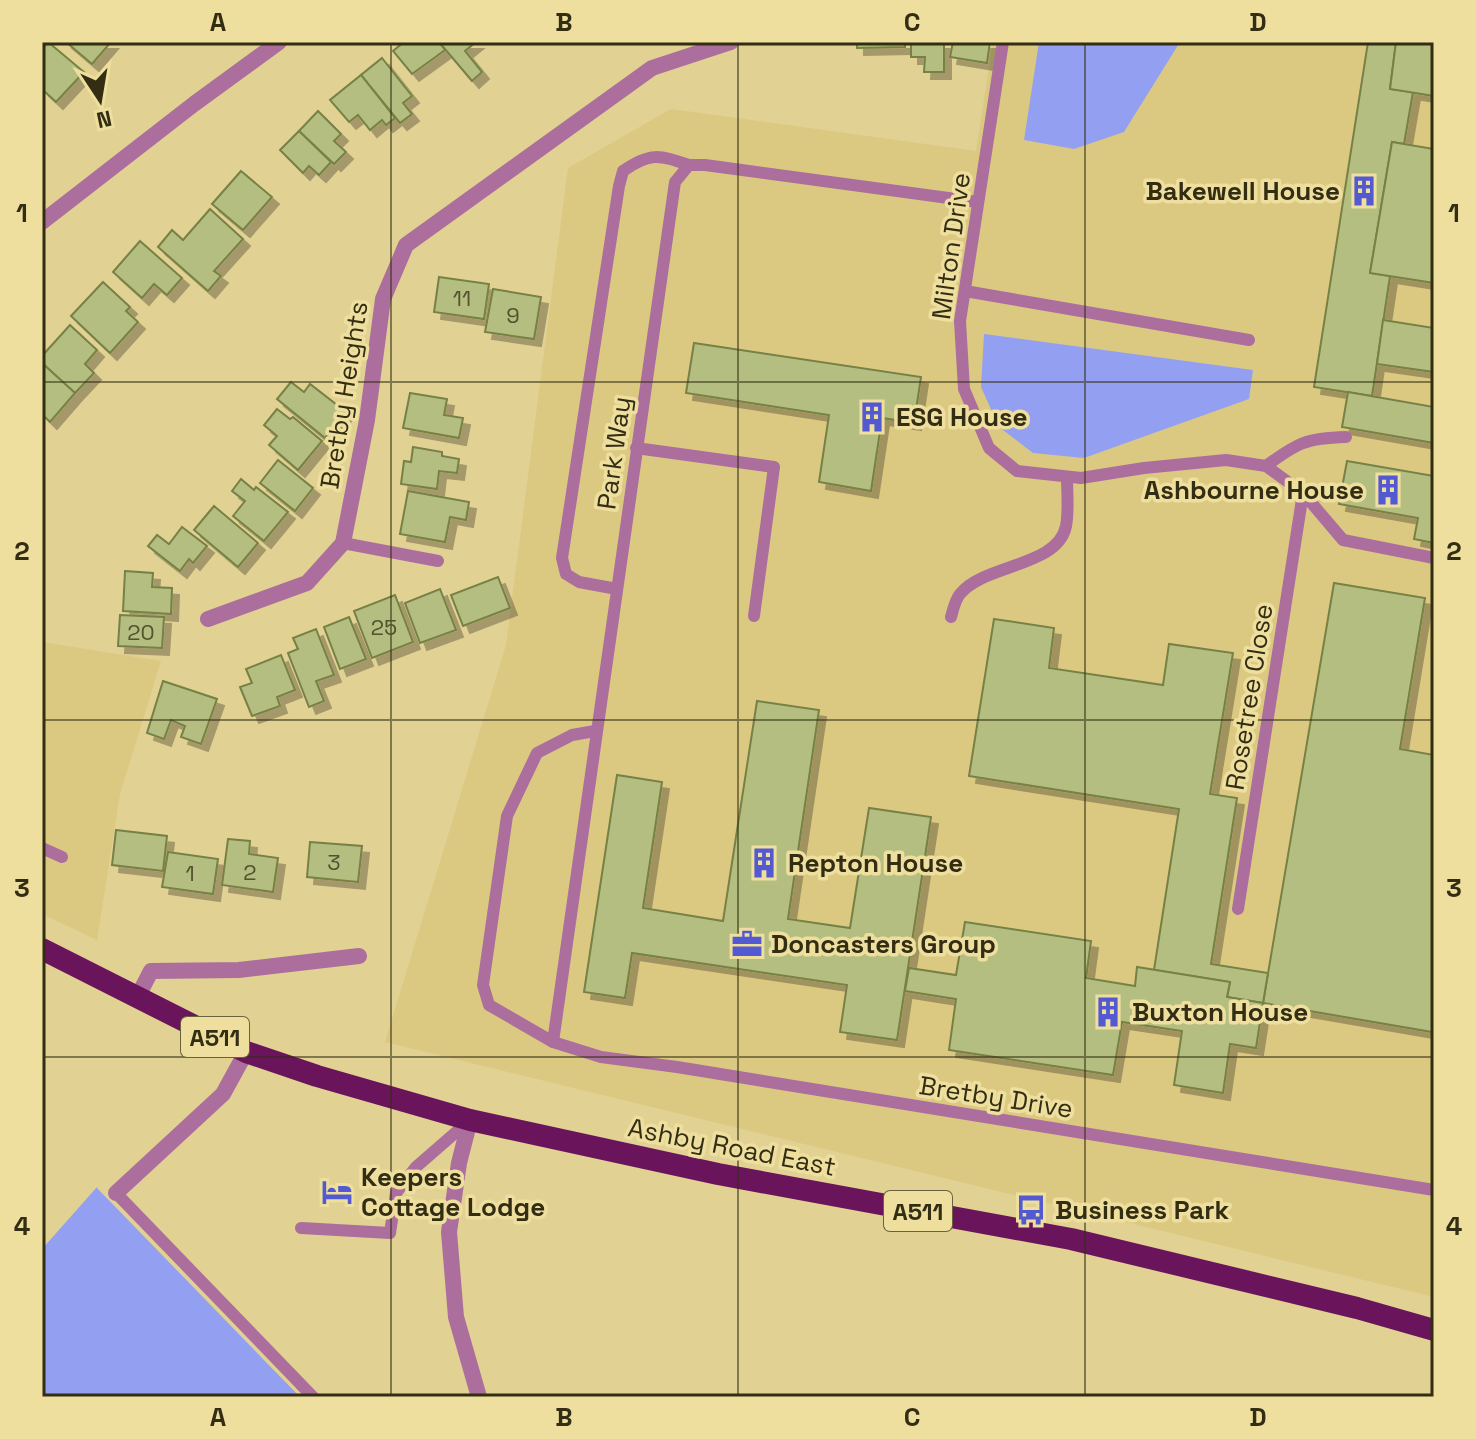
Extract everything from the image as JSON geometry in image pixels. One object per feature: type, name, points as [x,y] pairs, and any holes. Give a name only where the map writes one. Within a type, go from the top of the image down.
[{"type":"highway","name":"Ashby Road East","points":[[42,949],[246,1052],[470,1120],[718,1174],[1071,1239],[1357,1308],[1434,1330]]},
{"type":"street","points":[[42,222],[279,42]]},
{"type":"street","name":"Bretby Heights","points":[[343,543],[367,420],[383,299],[406,245],[652,68],[731,42]]},
{"type":"street","points":[[208,619],[307,583],[343,543]]},
{"type":"street","points":[[137,998],[151,971],[239,970],[359,956]]},
{"type":"street","points":[[116,1193],[223,1094],[246,1052]]},
{"type":"street","points":[[470,1120],[459,1163],[449,1232],[456,1317],[479,1397]]},
{"type":"lane","name":"Milton Drive","points":[[1003,42],[960,321],[964,389],[989,448],[1017,471],[1081,478],[1226,460],[1266,466]]},
{"type":"lane","points":[[617,589],[579,582],[566,574],[562,558],[623,171],[639,159],[658,155],[689,165],[978,202]]},
{"type":"lane","name":"Park Way","points":[[553,1042],[675,182],[689,165]]},
{"type":"lane","points":[[965,291],[1249,340]]},
{"type":"lane","points":[[1346,437],[1318,438],[1295,445],[1266,466],[1303,493],[1343,540],[1434,558]]},
{"type":"lane","points":[[636,448],[774,467],[754,616]]},
{"type":"lane","points":[[951,617],[958,596],[968,587],[983,577],[1045,553],[1060,540],[1066,527],[1067,477]]},
{"type":"lane","name":"Rosetree Close","points":[[1238,909],[1303,493]]},
{"type":"lane","points":[[343,543],[438,561]]},
{"type":"lane","name":"Bretby Drive","points":[[595,731],[572,735],[537,753],[507,816],[485,970],[483,985],[489,1005],[553,1042],[601,1057],[1434,1190]]},
{"type":"lane","points":[[42,848],[62,857]]},
{"type":"lane","points":[[301,1228],[390,1233],[396,1193],[416,1167],[470,1120]]},
{"type":"lane","points":[[116,1193],[313,1397]]},
{"type":"shaded area","points":[[993,42],[1434,42],[1434,1297],[385,1042],[506,645],[568,168],[671,109],[976,151]]},
{"type":"shaded area","points":[[1039,42],[1180,42],[1124,132],[1074,149],[1024,140]]},
{"type":"shaded area","points":[[984,334],[1253,370],[1249,399],[1084,458],[1033,453],[999,427],[981,387]]},
{"type":"shaded area","points":[[42,642],[161,661],[120,794],[97,940],[42,914]]},
{"type":"shaded area","points":[[97,1187],[300,1397],[42,1397],[42,1249]]},
{"type":"building","points":[[48,42],[84,72],[56,102],[42,89],[42,49]]},
{"type":"building","points":[[66,42],[111,42],[92,64]]},
{"type":"building","points":[[404,42],[439,42],[445,50],[412,74],[393,51]]},
{"type":"building","points":[[439,42],[476,42],[465,51],[482,72],[472,81]]},
{"type":"building","points":[[857,42],[905,42],[905,47],[857,48]]},
{"type":"building","points":[[911,42],[944,42],[944,72],[924,72],[925,57],[911,57]]},
{"type":"building","points":[[953,42],[990,42],[987,63],[950,57]]},
{"type":"building","name":"Bakewell House","points":[[1368,42],[1396,42],[1390,89],[1413,92],[1404,144],[1392,142],[1370,273],[1390,276],[1372,396],[1314,387]]},
{"type":"building","points":[[1396,42],[1434,42],[1434,96],[1390,89]]},
{"type":"building","points":[[382,58],[412,96],[403,103],[412,114],[400,123],[361,75]]},
{"type":"building","points":[[361,75],[395,118],[386,125],[382,120],[370,130],[358,115],[349,122],[330,100]]},
{"type":"building","points":[[318,111],[341,134],[334,141],[346,152],[334,164],[299,131]]},
{"type":"building","points":[[299,131],[331,162],[319,175],[309,166],[303,173],[280,150]]},
{"type":"building","points":[[1392,142],[1434,149],[1434,283],[1370,273]]},
{"type":"building","points":[[241,171],[272,197],[243,230],[212,204]]},
{"type":"building","points":[[210,209],[243,239],[214,271],[221,276],[208,291],[158,247],[172,230],[183,240]]},
{"type":"building","points":[[140,241],[182,278],[167,295],[154,284],[142,298],[113,272]]},
{"type":"building","points":[[439,277],[489,284],[484,319],[434,312]]},
{"type":"building","points":[[103,282],[130,307],[126,311],[138,322],[110,353],[71,316]]},
{"type":"building","points":[[493,289],[541,297],[534,339],[485,332]]},
{"type":"building","points":[[1383,320],[1434,328],[1434,372],[1377,364]]},
{"type":"building","points":[[70,325],[97,350],[85,364],[94,373],[75,393],[42,363],[42,356]]},
{"type":"building","name":"ESG House","points":[[694,343],[921,377],[914,423],[882,418],[871,491],[819,482],[829,415],[686,393]]},
{"type":"building","points":[[42,363],[75,393],[50,422],[42,414]]},
{"type":"building","points":[[291,382],[304,392],[310,384],[346,412],[325,438],[277,399]]},
{"type":"building","points":[[1348,392],[1434,407],[1434,443],[1342,427]]},
{"type":"building","points":[[410,393],[447,399],[444,415],[463,418],[459,438],[403,428]]},
{"type":"building","points":[[277,409],[290,419],[293,417],[322,441],[298,470],[269,445],[277,436],[264,425]]},
{"type":"building","points":[[413,447],[442,452],[442,456],[459,459],[457,473],[439,471],[437,489],[401,484],[404,461],[411,462]]},
{"type":"building","points":[[278,460],[313,488],[295,511],[260,483]]},
{"type":"building","name":"Ashbourne House","points":[[1347,461],[1434,476],[1434,543],[1414,539],[1418,518],[1339,504]]},
{"type":"building","points":[[241,479],[288,512],[264,541],[233,516],[245,501],[232,491]]},
{"type":"building","points":[[408,491],[469,502],[466,520],[450,517],[445,542],[400,534]]},
{"type":"building","points":[[214,506],[258,543],[238,567],[194,530]]},
{"type":"building","points":[[182,527],[207,546],[193,563],[189,559],[180,571],[148,546],[157,535],[169,544]]},
{"type":"building","points":[[125,571],[153,573],[152,587],[172,588],[171,614],[123,611]]},
{"type":"building","points":[[498,577],[510,608],[463,626],[451,595]]},
{"type":"building","points":[[1334,583],[1425,598],[1400,749],[1434,755],[1432,1032],[1263,1003]]},
{"type":"building","points":[[440,589],[456,630],[420,643],[405,603]]},
{"type":"building","points":[[395,595],[413,642],[372,658],[354,611]]},
{"type":"building","points":[[120,615],[164,617],[162,648],[118,646]]},
{"type":"building","points":[[349,617],[366,659],[340,669],[324,627]]},
{"type":"building","points":[[994,619],[1054,628],[1049,668],[1163,685],[1169,644],[1233,653],[1210,794],[1237,798],[1211,964],[1268,973],[1263,1003],[1227,997],[1230,982],[1154,970],[1179,809],[969,776]]},
{"type":"building","points":[[316,629],[334,675],[316,681],[324,701],[309,707],[288,653],[298,649],[293,638]]},
{"type":"building","points":[[281,655],[295,690],[277,697],[280,706],[252,716],[240,687],[252,683],[246,669]]},
{"type":"building","points":[[163,681],[217,699],[201,744],[181,737],[185,726],[171,720],[164,739],[147,733]]},
{"type":"building","name":"Repton House","points":[[757,701],[819,710],[788,919],[850,928],[869,808],[931,817],[897,1040],[840,1032],[847,985],[632,953],[625,998],[584,992],[617,775],[662,782],[643,908],[723,921]]},
{"type":"building","points":[[116,830],[167,836],[163,871],[112,865]]},
{"type":"building","points":[[228,839],[250,841],[249,854],[278,858],[273,892],[222,885]]},
{"type":"building","points":[[310,842],[362,846],[358,882],[307,877]]},
{"type":"building","points":[[168,852],[218,859],[213,894],[162,887]]},
{"type":"building","name":"Buxton House","points":[[965,922],[1091,941],[1086,978],[1135,986],[1137,967],[1230,982],[1227,997],[1263,1003],[1256,1048],[1230,1044],[1223,1093],[1174,1085],[1182,1031],[1122,1022],[1113,1075],[949,1050],[956,999],[905,991],[909,968],[956,975]]},
{"type":"place","name":"Bakewell House","points":[[1364,191]]},
{"type":"place","name":"ESG House","points":[[872,417]]},
{"type":"place","name":"Ashbourne House","points":[[1388,490]]},
{"type":"place","name":"Repton House","points":[[764,863]]},
{"type":"place","name":"Doncasters Group","points":[[747,944]]},
{"type":"place","name":"Buxton House","points":[[1108,1012]]},
{"type":"place","name":"Keepers Cottage Lodge","points":[[337,1192]]},
{"type":"place","name":"Business Park","points":[[1031,1210]]}]
